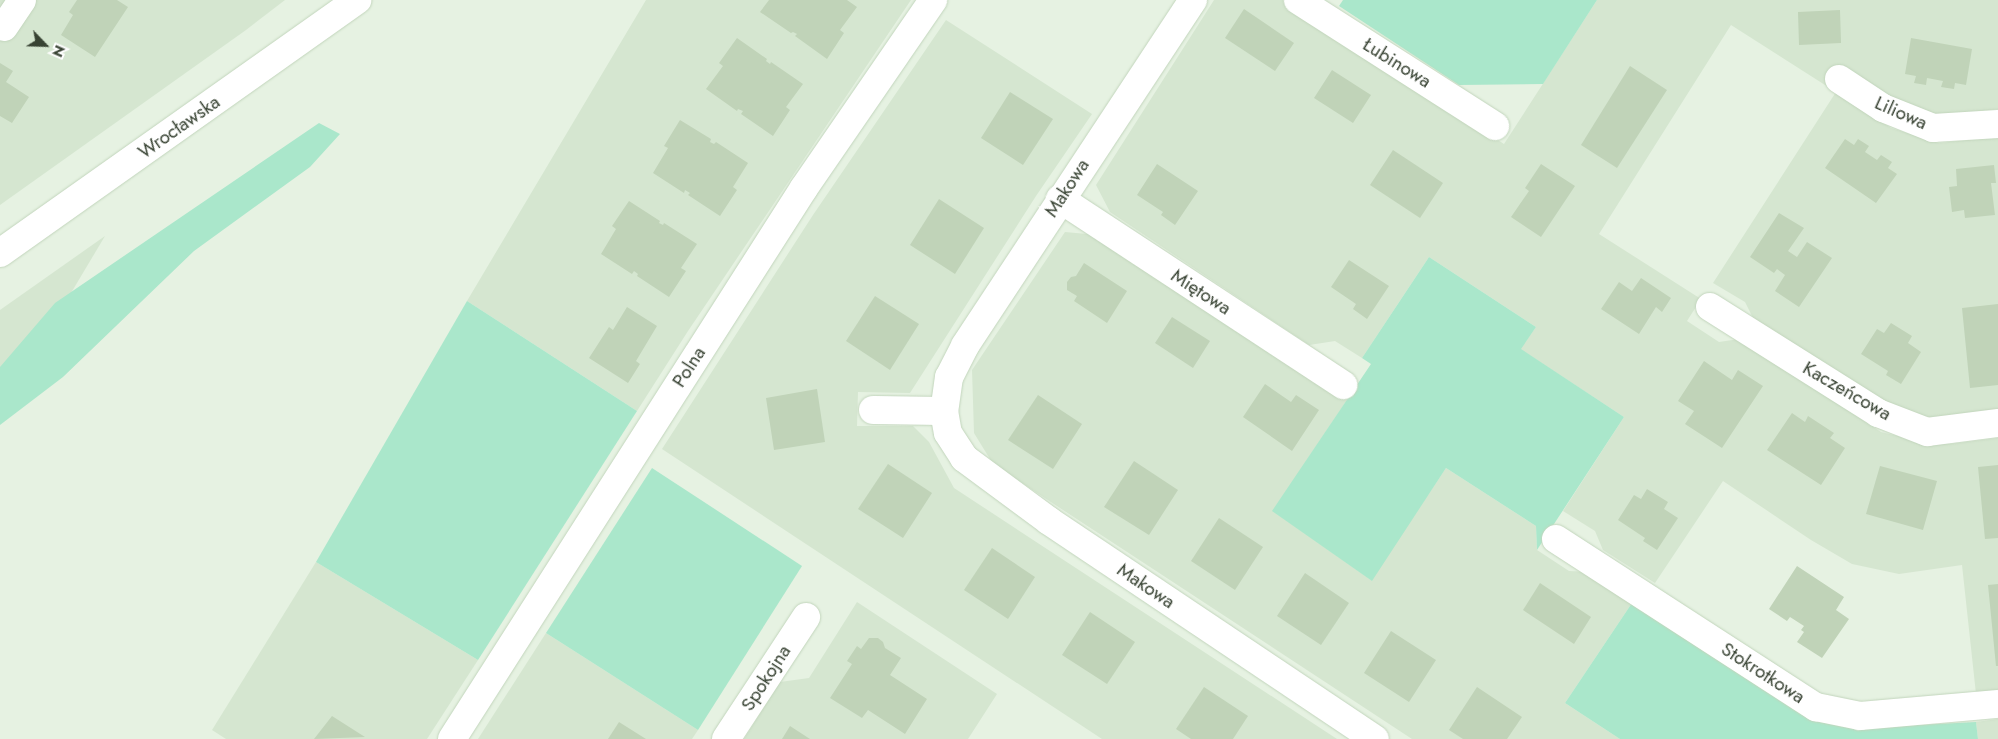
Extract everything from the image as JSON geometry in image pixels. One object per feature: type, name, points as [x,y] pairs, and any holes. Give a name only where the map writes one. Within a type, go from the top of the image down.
[{"type":"street","points":[[4,27],[22,0]]},
{"type":"street","name":"Wrocławska","points":[[0,254],[357,0]]},
{"type":"street","name":"Polna","points":[[452,739],[804,188],[933,0]]},
{"type":"street","name":"Makowa","points":[[1193,0],[1060,199],[965,346],[949,377],[944,411],[948,433],[964,458],[1049,521],[1375,739]]},
{"type":"street","name":"Łubinowa","points":[[1298,0],[1495,126]]},
{"type":"street","name":"Liliowa","points":[[1839,79],[1883,108],[1934,128],[1998,124]]},
{"type":"street","name":"Miętowa","points":[[1060,199],[1343,385]]},
{"type":"street","name":"Kaczeńcowa","points":[[1710,307],[1878,413],[1927,432],[1998,423]]},
{"type":"street","points":[[873,410],[944,411]]},
{"type":"street","name":"Stokrotkowa","points":[[1556,539],[1816,707],[1860,716],[1998,704]]},
{"type":"street","name":"Spokojna","points":[[726,739],[806,616]]},
{"type":"shaded area","points":[[0,0],[285,0],[246,30],[0,205]]},
{"type":"shaded area","points":[[646,0],[911,0],[688,331],[637,411],[467,301]]},
{"type":"shaded area","points":[[1214,0],[1283,0],[1504,144],[1597,0],[1998,0],[1998,109],[1940,117],[1903,104],[1850,71],[1837,92],[1891,128],[1939,143],[1998,137],[1998,412],[1928,418],[1894,408],[1754,320],[1745,302],[1713,283],[1836,92],[1731,25],[1599,234],[1701,299],[1687,321],[1719,342],[1739,339],[1881,432],[1914,440],[1951,444],[1998,438],[1998,692],[1976,694],[1962,565],[1899,574],[1852,564],[1811,540],[1723,481],[1655,583],[1603,550],[1595,531],[1563,511],[1624,417],[1520,349],[1536,327],[1429,257],[1362,358],[1335,341],[1309,345],[1110,212],[1096,185]]},
{"type":"shaded area","points":[[946,20],[1092,114],[1036,196],[910,393],[858,392],[857,426],[913,426],[929,442],[954,488],[1337,739],[1102,739],[662,449],[813,215]]},
{"type":"shaded area","points":[[1065,232],[1098,235],[1349,397],[1273,511],[1371,580],[1446,468],[1536,526],[1537,550],[1569,571],[1589,572],[1634,600],[1565,703],[1620,739],[1412,739],[993,464],[974,433],[972,370]]},
{"type":"shaded area","points":[[105,236],[0,412],[0,310]]},
{"type":"shaded area","points":[[316,562],[478,660],[427,739],[226,739],[212,730]]},
{"type":"shaded area","points":[[857,602],[997,694],[968,739],[744,739],[780,682],[809,678]]},
{"type":"shaded area","points":[[546,633],[698,730],[692,739],[478,739]]},
{"type":"shaded area","points":[[1998,719],[1998,739],[1978,739],[1976,722]]},
{"type":"green space","points":[[1343,0],[1597,0],[1543,84],[1459,85],[1339,6]]},
{"type":"green space","points":[[319,123],[340,134],[310,167],[194,251],[63,377],[0,425],[0,367],[55,303]]},
{"type":"green space","points":[[1429,257],[1536,327],[1521,349],[1624,417],[1537,550],[1536,526],[1446,468],[1372,581],[1272,511],[1371,364],[1362,358]]},
{"type":"green space","points":[[467,301],[637,411],[478,660],[316,562]]},
{"type":"green space","points":[[652,468],[802,566],[698,730],[546,633]]},
{"type":"green space","points":[[1634,600],[1859,728],[1976,722],[1978,739],[1620,739],[1565,703]]},
{"type":"building","points":[[77,0],[117,0],[128,7],[95,57],[61,35],[73,15],[69,12]]},
{"type":"building","points":[[769,0],[847,0],[857,7],[840,30],[844,33],[827,59],[795,36],[797,34],[791,33],[760,12]]},
{"type":"building","points":[[1244,9],[1294,43],[1275,71],[1225,38]]},
{"type":"building","points":[[1840,10],[1841,43],[1799,45],[1798,12]]},
{"type":"building","points":[[737,38],[767,59],[766,61],[770,64],[771,62],[803,84],[786,107],[790,110],[773,136],[741,114],[743,111],[738,109],[737,111],[706,89],[723,66],[719,63]]},
{"type":"building","points":[[1911,38],[1972,49],[1966,85],[1955,83],[1954,89],[1941,87],[1943,81],[1927,78],[1926,85],[1914,83],[1916,76],[1905,74]]},
{"type":"building","points":[[0,63],[13,71],[6,82],[29,97],[12,123],[0,116]]},
{"type":"building","points":[[1630,66],[1667,90],[1617,168],[1581,145]]},
{"type":"building","points":[[1332,70],[1371,95],[1353,123],[1314,98]]},
{"type":"building","points":[[1010,92],[1053,119],[1023,165],[981,138]]},
{"type":"building","points":[[680,120],[711,139],[710,142],[714,144],[716,142],[748,163],[733,187],[737,190],[720,216],[688,195],[690,193],[685,190],[684,193],[653,173],[668,148],[664,146]]},
{"type":"building","points":[[1845,139],[1854,145],[1858,139],[1869,146],[1865,152],[1877,160],[1881,155],[1892,162],[1888,168],[1897,174],[1876,203],[1825,168]]},
{"type":"building","points":[[1393,150],[1443,183],[1420,218],[1370,185]]},
{"type":"building","points":[[1157,164],[1198,191],[1175,225],[1161,215],[1163,212],[1137,195]]},
{"type":"building","points":[[1541,164],[1575,186],[1541,237],[1511,217],[1529,191],[1525,188]]},
{"type":"building","points":[[1994,165],[1996,183],[1991,183],[1995,215],[1965,218],[1964,210],[1952,212],[1949,187],[1957,186],[1956,169]]},
{"type":"building","points":[[939,199],[984,228],[955,274],[910,245]]},
{"type":"building","points":[[629,201],[660,221],[659,223],[663,225],[664,223],[697,244],[681,268],[686,271],[669,297],[637,276],[638,274],[634,271],[632,274],[601,254],[616,229],[612,226]]},
{"type":"building","points":[[1779,213],[1804,228],[1788,251],[1797,257],[1807,242],[1832,258],[1799,307],[1775,291],[1785,275],[1777,269],[1774,273],[1750,257]]},
{"type":"building","points":[[1349,260],[1389,286],[1367,319],[1353,309],[1356,304],[1331,287]]},
{"type":"building","points":[[1084,263],[1127,291],[1107,323],[1074,301],[1077,296],[1067,290],[1067,282],[1071,277],[1076,276]]},
{"type":"building","points":[[1641,278],[1671,298],[1662,312],[1656,307],[1639,334],[1601,309],[1619,282],[1632,291]]},
{"type":"building","points":[[875,296],[919,324],[890,370],[846,341]]},
{"type":"building","points":[[1998,304],[1998,385],[1970,388],[1962,308]]},
{"type":"building","points":[[627,307],[657,326],[636,361],[640,364],[628,383],[589,358],[609,327],[613,330]]},
{"type":"building","points":[[1172,317],[1210,341],[1193,368],[1155,343]]},
{"type":"building","points":[[1891,323],[1912,336],[1908,343],[1921,352],[1901,384],[1886,375],[1888,371],[1861,354],[1877,329],[1884,333]]},
{"type":"building","points":[[1704,361],[1732,380],[1738,370],[1763,386],[1722,448],[1685,424],[1694,411],[1678,401]]},
{"type":"building","points":[[1265,384],[1291,402],[1296,395],[1319,410],[1292,451],[1243,417]]},
{"type":"building","points":[[817,389],[825,442],[774,450],[766,398]]},
{"type":"building","points":[[1038,395],[1082,424],[1053,469],[1008,440]]},
{"type":"building","points":[[1792,413],[1805,422],[1808,416],[1834,433],[1830,438],[1845,448],[1821,485],[1767,450]]},
{"type":"building","points":[[1134,461],[1178,490],[1149,535],[1104,507]]},
{"type":"building","points":[[888,464],[932,493],[903,538],[858,509]]},
{"type":"building","points":[[1998,465],[1998,538],[1985,539],[1978,467]]},
{"type":"building","points":[[1880,466],[1937,481],[1923,530],[1866,514]]},
{"type":"building","points":[[1647,489],[1668,502],[1664,509],[1678,518],[1657,550],[1643,541],[1645,538],[1618,520],[1634,495],[1641,499]]},
{"type":"building","points":[[1219,518],[1263,547],[1235,590],[1191,561]]},
{"type":"building","points":[[992,548],[1035,577],[1008,619],[964,590]]},
{"type":"building","points":[[1797,566],[1844,597],[1836,610],[1849,619],[1822,658],[1797,642],[1804,632],[1801,630],[1804,626],[1790,617],[1787,621],[1769,609]]},
{"type":"building","points":[[1305,573],[1349,603],[1321,645],[1277,616]]},
{"type":"building","points":[[1540,583],[1591,617],[1574,644],[1523,610]]},
{"type":"building","points":[[1998,584],[1998,666],[1996,666],[1988,585]]},
{"type":"building","points":[[1090,612],[1135,642],[1107,684],[1062,655]]},
{"type":"building","points":[[1391,631],[1436,660],[1409,702],[1364,673]]},
{"type":"building","points":[[869,638],[878,638],[883,642],[885,648],[901,658],[890,675],[927,699],[905,734],[868,710],[862,718],[830,698],[852,664],[847,661],[857,646],[861,649]]},
{"type":"building","points":[[1204,687],[1248,716],[1233,739],[1191,739],[1176,729]]},
{"type":"building","points":[[1477,687],[1522,717],[1507,739],[1463,739],[1449,730]]},
{"type":"building","points":[[332,716],[365,737],[314,739]]},
{"type":"building","points":[[619,722],[646,739],[608,739]]},
{"type":"building","points":[[790,726],[810,739],[782,739]]}]
